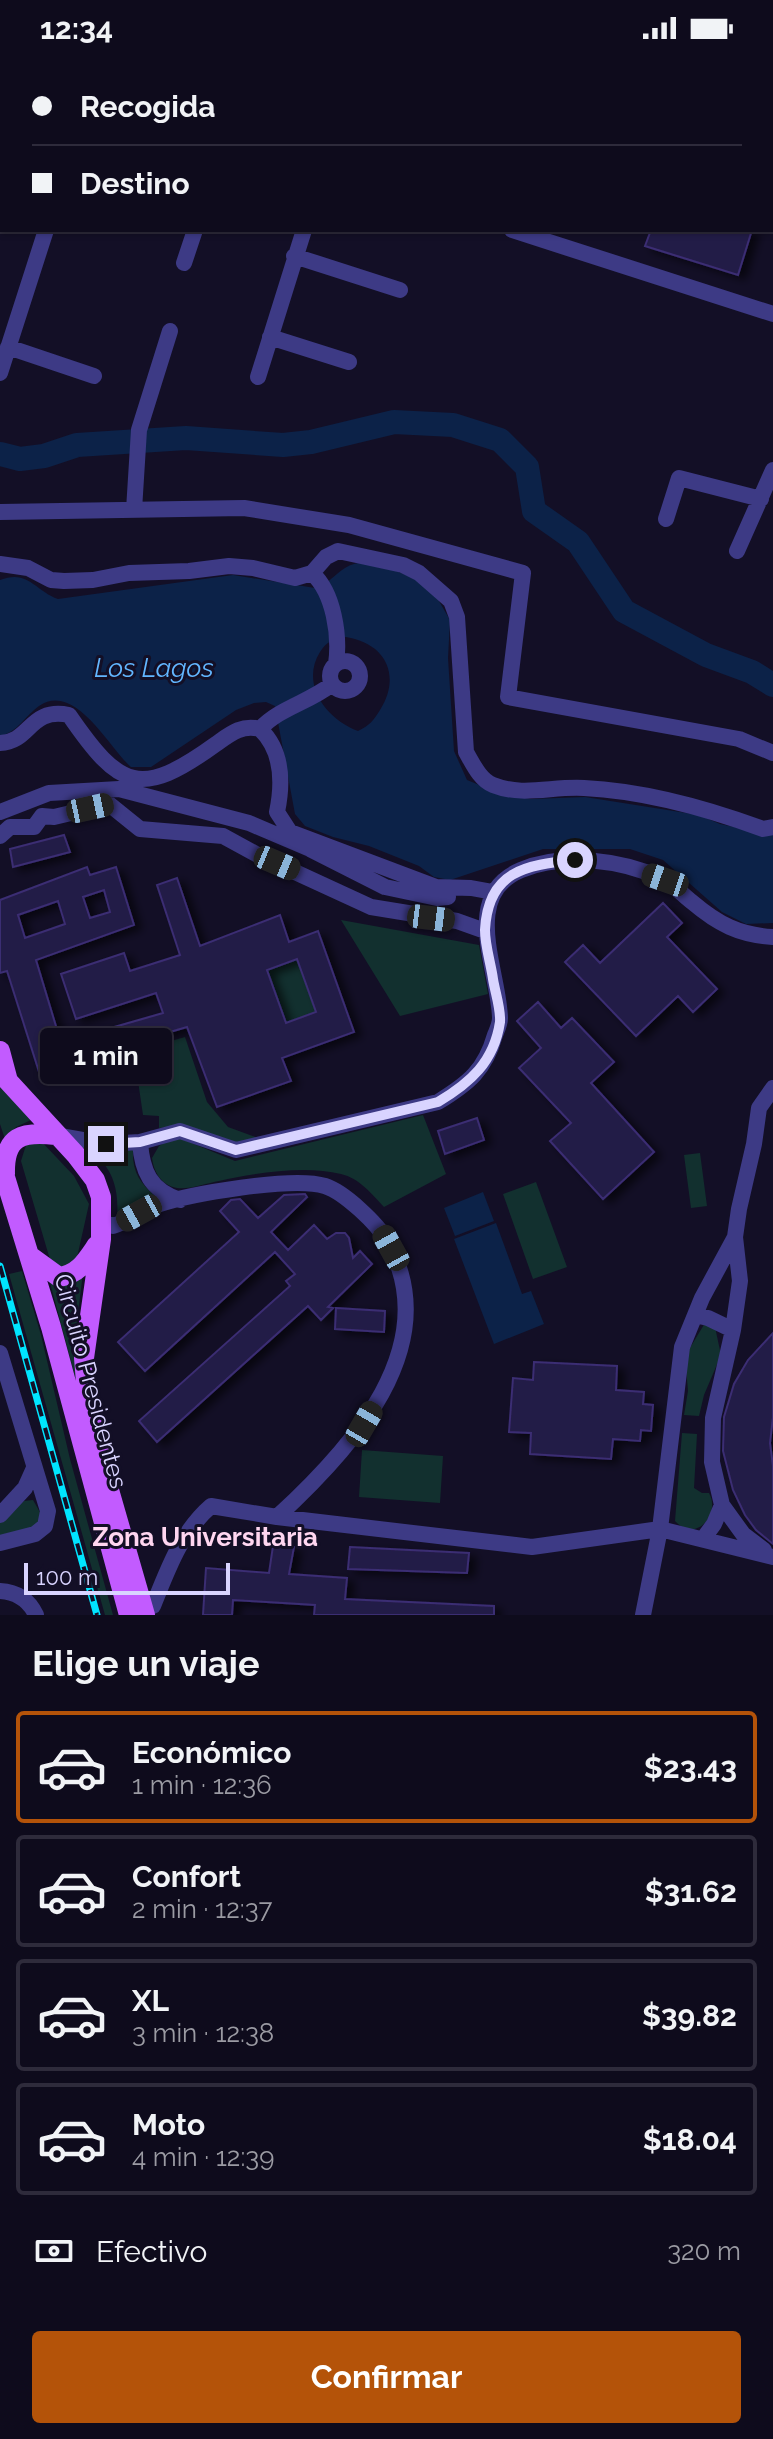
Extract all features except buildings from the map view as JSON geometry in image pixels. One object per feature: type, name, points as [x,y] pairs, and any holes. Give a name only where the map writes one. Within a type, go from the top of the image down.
[{"type":"main road","name":"Circuito Presidentes","points":[[0,1051],[8,1081],[76,1155],[95,1180],[101,1197],[102,1231],[86,1331],[85,1369],[107,1483],[151,1612]]},
{"type":"main road","points":[[2,1169],[5,1154],[17,1138],[33,1132],[56,1135]]},
{"type":"main road","name":"Circuito Presidentes","points":[[2,1169],[51,1327],[129,1615]]},
{"type":"main road","points":[[30,1256],[59,1277],[71,1275],[83,1265],[102,1231]]},
{"type":"main road","points":[[51,1327],[65,1414],[102,1567],[117,1615]]},
{"type":"main road","points":[[86,1331],[151,1612]]},
{"type":"street","points":[[0,373],[45,232]]},
{"type":"street","points":[[184,263],[194,232]]},
{"type":"street","points":[[258,377],[303,232]]},
{"type":"street","points":[[518,232],[773,314]]},
{"type":"street","points":[[294,256],[400,290]]},
{"type":"street","points":[[134,510],[139,430],[170,331]]},
{"type":"street","points":[[270,337],[349,362]]},
{"type":"street","points":[[8,347],[94,376]]},
{"type":"street","points":[[737,551],[773,470]]},
{"type":"street","points":[[666,519],[679,478],[761,499]]},
{"type":"street","points":[[0,512],[244,508],[349,525],[523,573],[508,697],[739,739],[773,753]]},
{"type":"street","points":[[325,689],[336,664],[339,640],[317,578],[326,557],[338,551],[403,565],[419,573],[451,601],[457,617],[466,752],[488,783],[508,790],[528,792],[585,788],[637,795],[702,807],[763,829],[773,827]]},
{"type":"street","points":[[0,564],[28,568],[51,580],[64,581],[229,566],[295,578],[317,578]]},
{"type":"street","points":[[0,743],[20,736],[41,716],[55,712],[69,715],[111,769],[135,780],[161,777],[195,759],[240,728],[265,724],[325,689],[345,691],[355,688],[360,679],[355,664],[346,661],[336,664]]},
{"type":"street","points":[[265,724],[276,753],[283,787],[277,812],[290,832],[436,887],[493,892]]},
{"type":"street","points":[[0,812],[49,793],[119,789],[249,823],[310,849],[385,887],[437,898],[493,892]]},
{"type":"street","points":[[0,836],[10,827],[34,827],[42,816],[54,817],[109,804],[140,829],[223,836],[371,907],[457,921],[485,931]]},
{"type":"street","points":[[56,1135],[106,1144],[140,1142],[180,1131],[236,1150],[438,1102],[467,1084],[489,1057],[500,1020],[485,931],[493,892],[502,880],[521,869],[575,860],[619,864],[665,880],[702,911],[739,933],[773,937]]},
{"type":"street","points":[[643,1615],[660,1529],[682,1347],[735,1237],[759,1108],[773,1088]]},
{"type":"street","points":[[140,1142],[141,1162],[154,1185],[165,1195],[181,1200]]},
{"type":"street","points":[[102,1231],[158,1205],[247,1187],[295,1182],[327,1186],[379,1226],[391,1248],[407,1294],[402,1337],[392,1376],[364,1424],[323,1473],[277,1517]]},
{"type":"street","points":[[735,1237],[740,1281],[733,1330],[713,1418],[712,1462],[722,1505],[743,1534],[771,1555]]},
{"type":"street","points":[[695,1315],[733,1330]]},
{"type":"street","points":[[0,1353],[48,1511],[45,1526],[35,1534],[0,1543]]},
{"type":"street","points":[[0,1515],[25,1488],[34,1468]]},
{"type":"street","points":[[703,1539],[722,1505]]},
{"type":"street","points":[[151,1612],[193,1521],[211,1506],[277,1517],[532,1547],[660,1529],[771,1555]]},
{"type":"street","points":[[0,1591],[31,1603],[36,1615]]},
{"type":"green space","points":[[341,920],[479,945],[488,994],[400,1016]]},
{"type":"green space","points":[[297,959],[316,1012],[286,1023],[267,970]]},
{"type":"green space","points":[[185,1037],[207,1102],[228,1127],[261,1139],[234,1145],[180,1126],[159,1128],[159,1116],[143,1115],[138,1081],[75,1068]]},
{"type":"green space","points":[[0,1083],[31,1120],[16,1127],[5,1139],[0,1124]]},
{"type":"green space","points":[[423,1115],[446,1174],[384,1207],[354,1179],[327,1171],[280,1171],[177,1188],[159,1177],[152,1158],[159,1146],[170,1139],[182,1139],[235,1161]]},
{"type":"green space","points":[[41,1141],[74,1176],[89,1204],[76,1262],[61,1270],[51,1263],[21,1161],[27,1142]]},
{"type":"green space","points":[[133,1150],[138,1176],[156,1197],[142,1200],[117,1217],[114,1182],[94,1153]]},
{"type":"green space","points":[[700,1153],[707,1206],[691,1208],[684,1155]]},
{"type":"green space","points":[[536,1182],[567,1267],[533,1279],[503,1194]]},
{"type":"green space","points":[[22,1271],[113,1615],[105,1615],[9,1274]]},
{"type":"green space","points":[[83,1273],[75,1337],[77,1384],[49,1279]]},
{"type":"green space","points":[[705,1323],[715,1327],[721,1355],[704,1395],[699,1416],[684,1415],[688,1391],[685,1356]]},
{"type":"green space","points":[[682,1433],[697,1434],[694,1488],[709,1493],[712,1501],[712,1509],[704,1524],[691,1529],[675,1521]]},
{"type":"green space","points":[[362,1450],[443,1456],[440,1503],[359,1497]]},
{"type":"green space","points":[[33,1500],[41,1514],[36,1527],[0,1536],[0,1522],[24,1501]]},
{"type":"water","name":"Los Lagos","points":[[352,564],[396,571],[414,578],[436,596],[450,620],[448,658],[454,751],[467,780],[504,795],[531,799],[585,797],[699,815],[720,824],[773,835],[773,923],[746,924],[722,912],[663,860],[630,849],[543,849],[450,880],[434,877],[419,866],[369,846],[305,826],[295,814],[275,706],[266,702],[236,710],[151,767],[131,767],[90,720],[65,702],[52,701],[39,706],[17,727],[0,736],[0,580],[18,577],[58,599],[233,575],[315,588]],"holes":[[[346,637],[371,646],[386,663],[389,685],[378,714],[358,731],[327,709],[315,688],[313,676],[320,652],[328,643]]]},
{"type":"water","points":[[483,1192],[494,1221],[455,1236],[444,1208]]},
{"type":"water","points":[[496,1223],[522,1294],[531,1291],[544,1324],[494,1344],[454,1239]]},
{"type":"waterway","points":[[0,454],[20,459],[44,456],[77,445],[186,438],[283,445],[311,442],[394,422],[453,425],[500,440],[527,467],[534,511],[578,542],[624,611],[706,655],[752,672],[773,685]]},
{"type":"railway","points":[[0,1266],[97,1615]]},
{"type":"district","name":"Zona Universitaria","points":[[205,1537]]},
{"type":"route","points":[[106,1144],[140,1142],[180,1131],[236,1150],[438,1102],[467,1084],[489,1057],[500,1020],[485,931],[493,892],[502,880],[521,869],[575,860]]}]
